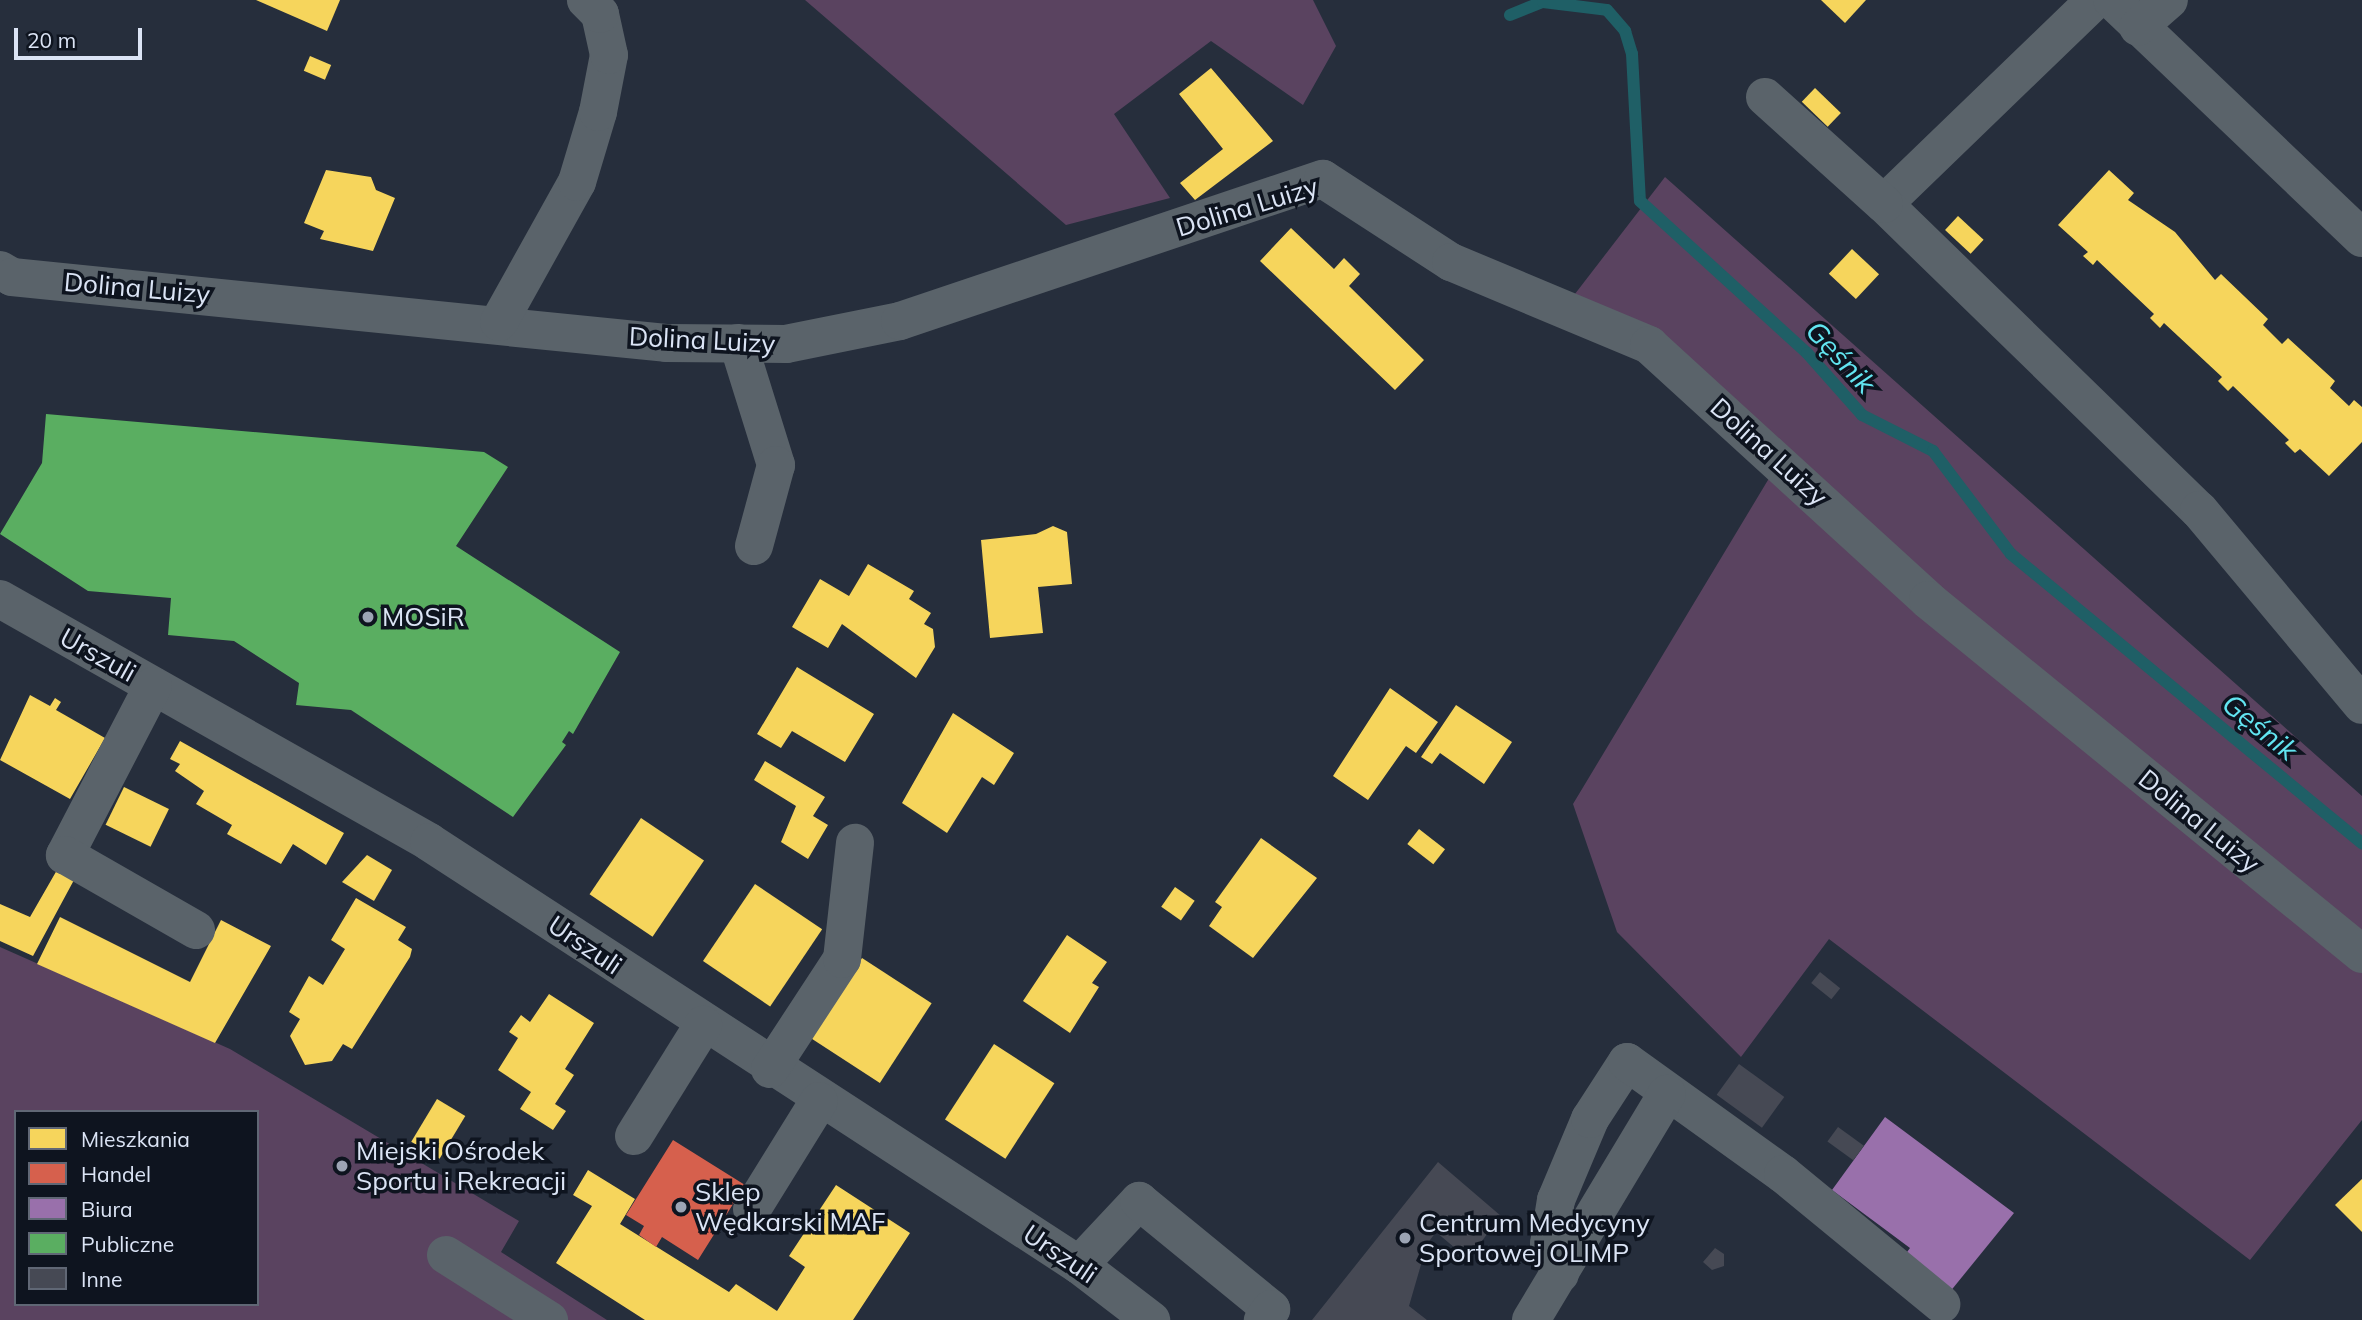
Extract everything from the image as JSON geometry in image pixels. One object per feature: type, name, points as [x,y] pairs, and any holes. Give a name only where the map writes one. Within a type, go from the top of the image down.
[{"type":"street","points":[[499,322],[577,182],[598,112],[609,55],[600,14],[586,0]]},
{"type":"street","points":[[1884,204],[2095,0]]},
{"type":"street","points":[[2125,13],[2169,0]]},
{"type":"street","points":[[2125,13],[2362,238]]},
{"type":"street","points":[[1765,97],[1884,204],[2199,510],[2362,705]]},
{"type":"street","name":"Dolina Luizy","points":[[4,282],[499,322],[666,343],[786,344],[900,321],[1323,179],[1451,262],[1649,345],[1928,600],[2362,954]]},
{"type":"street","points":[[738,343],[776,465],[754,547]]},
{"type":"street","name":"Urszuli","points":[[0,599],[429,842],[819,1101],[1079,1265],[1152,1320]]},
{"type":"street","points":[[153,686],[65,855],[196,930]]},
{"type":"street","points":[[770,1069],[842,959],[855,844]]},
{"type":"street","points":[[634,1136],[703,1025]]},
{"type":"street","points":[[1560,1275],[1549,1244],[1556,1200],[1590,1119],[1628,1062],[1667,1094],[1783,1174],[1941,1304]]},
{"type":"street","points":[[1531,1320],[1667,1094]]},
{"type":"street","points":[[752,1209],[819,1101]]},
{"type":"street","points":[[1079,1265],[1139,1201],[1271,1309],[1263,1320]]},
{"type":"street","points":[[446,1255],[550,1320]]},
{"type":"shaded area","points":[[805,0],[1313,0],[1336,46],[1303,105],[1211,41],[1114,114],[1170,198],[1066,225]]},
{"type":"shaded area","points":[[1665,177],[2362,796],[2362,1120],[2250,1260],[1829,939],[1741,1057],[1617,932],[1573,804],[1771,475],[1667,338],[1568,303]]},
{"type":"shaded area","name":"Miejski Ośrodek Sportu i Rekreacji","points":[[0,947],[230,1049],[519,1221],[501,1252],[607,1320],[0,1320]]},
{"type":"building: Mieszkania","points":[[256,0],[340,0],[327,31]]},
{"type":"building: Mieszkania","points":[[1821,0],[1866,0],[1845,23]]},
{"type":"building: Mieszkania","points":[[310,56],[331,65],[325,80],[304,71]]},
{"type":"building: Mieszkania","points":[[1211,68],[1273,141],[1195,200],[1180,183],[1223,149],[1179,94]]},
{"type":"building: Mieszkania","points":[[1815,88],[1841,113],[1828,127],[1802,102]]},
{"type":"building: Mieszkania","points":[[326,170],[371,177],[376,190],[395,198],[373,251],[320,239],[324,231],[304,223]]},
{"type":"building: Mieszkania","points":[[2109,170],[2134,193],[2128,200],[2175,232],[2215,280],[2221,274],[2268,319],[2263,325],[2282,344],[2288,338],[2335,381],[2330,388],[2349,406],[2354,400],[2362,407],[2362,442],[2329,476],[2300,449],[2295,453],[2285,443],[2289,440],[2233,386],[2228,391],[2218,381],[2222,377],[2164,323],[2160,328],[2150,318],[2154,314],[2097,260],[2093,265],[2083,256],[2088,252],[2058,225]]},
{"type":"building: Mieszkania","points":[[1958,216],[1984,240],[1971,254],[1945,230]]},
{"type":"building: Mieszkania","points":[[1291,228],[1334,269],[1344,258],[1360,274],[1349,286],[1424,360],[1395,390],[1260,261]]},
{"type":"building: Mieszkania","points":[[1852,249],[1879,274],[1856,299],[1829,274]]},
{"type":"building: Mieszkania","points":[[1053,526],[1067,532],[1072,584],[1038,587],[1043,633],[990,638],[981,540],[1036,534]]},
{"type":"building: Mieszkania","points":[[868,564],[914,591],[909,599],[931,613],[924,624],[933,629],[935,647],[916,678],[842,624],[828,648],[792,627],[820,579],[849,596]]},
{"type":"building: Mieszkania","points":[[797,667],[874,714],[845,762],[792,731],[781,748],[757,734]]},
{"type":"building: Mieszkania","points":[[1390,688],[1438,722],[1416,753],[1406,746],[1368,800],[1333,776]]},
{"type":"building: Mieszkania","points":[[30,695],[50,706],[55,698],[61,702],[56,710],[105,738],[70,799],[0,760]]},
{"type":"building: Mieszkania","points":[[1456,705],[1512,742],[1484,784],[1440,753],[1432,764],[1421,757]]},
{"type":"building: Mieszkania","points":[[953,713],[1014,753],[994,785],[982,777],[947,833],[902,803]]},
{"type":"building: Mieszkania","points":[[180,741],[344,833],[326,865],[293,844],[281,864],[227,834],[232,825],[196,804],[204,791],[175,771],[180,764],[170,759]]},
{"type":"building: Mieszkania","points":[[765,761],[825,797],[813,816],[828,825],[808,859],[781,842],[796,806],[754,780]]},
{"type":"building: Mieszkania","points":[[124,787],[169,809],[151,847],[106,825]]},
{"type":"building: Mieszkania","points":[[641,818],[704,860],[653,937],[590,894]]},
{"type":"building: Mieszkania","points":[[1419,829],[1445,849],[1433,864],[1407,844]]},
{"type":"building: Mieszkania","points":[[1261,838],[1317,878],[1253,958],[1209,926],[1222,907],[1215,902]]},
{"type":"building: Mieszkania","points":[[367,855],[392,870],[374,901],[342,882]]},
{"type":"building: Mieszkania","points":[[57,870],[74,880],[33,956],[0,941],[0,904],[30,917]]},
{"type":"building: Mieszkania","points":[[755,884],[822,929],[770,1006],[703,961]]},
{"type":"building: Mieszkania","points":[[1175,887],[1195,901],[1181,920],[1161,907]]},
{"type":"building: Mieszkania","points":[[356,898],[406,927],[398,940],[412,949],[410,957],[352,1049],[343,1044],[332,1061],[305,1065],[290,1036],[300,1019],[289,1012],[309,976],[323,985],[345,949],[331,940]]},
{"type":"building: Mieszkania","points":[[60,917],[190,982],[221,920],[271,946],[215,1043],[37,964]]},
{"type":"building: Mieszkania","points":[[1067,935],[1107,962],[1092,983],[1099,987],[1070,1033],[1023,1001]]},
{"type":"building: Mieszkania","points":[[862,958],[932,1003],[880,1083],[810,1038]]},
{"type":"building: Mieszkania","points":[[549,994],[594,1023],[565,1069],[574,1075],[555,1104],[566,1111],[553,1130],[520,1109],[531,1092],[498,1070],[518,1038],[509,1032],[521,1015],[530,1022]]},
{"type":"building: Mieszkania","points":[[994,1044],[1054,1083],[1005,1159],[945,1119]]},
{"type":"building: Mieszkania","points":[[437,1099],[465,1116],[440,1159],[411,1142]]},
{"type":"building: Mieszkania","points":[[588,1170],[635,1199],[620,1224],[729,1292],[736,1284],[777,1311],[805,1267],[789,1256],[836,1185],[910,1233],[853,1320],[645,1320],[556,1263],[592,1206],[573,1195]]},
{"type":"building: Mieszkania","points":[[2362,1179],[2362,1232],[2335,1205]]},
{"type":"building: Handel","name":"Sklep Wędkarski MAF","points":[[673,1140],[745,1185],[698,1260],[662,1237],[656,1247],[639,1235],[644,1226],[626,1215]]},
{"type":"building: Biura","points":[[1885,1117],[2014,1213],[1949,1293],[1902,1259],[1910,1248],[1832,1190]]},
{"type":"building: Publiczne","name":"MOSiR","points":[[46,414],[484,452],[508,467],[456,546],[620,652],[573,734],[569,731],[562,742],[566,745],[513,817],[351,710],[296,705],[299,683],[234,641],[168,635],[171,598],[88,591],[0,534],[42,463]]},
{"type":"building: Inne","points":[[1820,972],[1840,988],[1831,999],[1811,983]]},
{"type":"building: Inne","points":[[1739,1064],[1784,1097],[1762,1128],[1717,1095]]},
{"type":"building: Inne","points":[[1838,1127],[1864,1146],[1853,1160],[1827,1142]]},
{"type":"building: Inne","name":"Centrum Medycyny Sportowej OLIMP","points":[[1438,1162],[1501,1216],[1468,1259],[1436,1232],[1427,1244],[1409,1306],[1427,1320],[1312,1320]]},
{"type":"building: Inne","points":[[1715,1248],[1724,1254],[1724,1266],[1712,1270],[1703,1262]]},
{"type":"waterway","name":"Gęśnik","points":[[1510,15],[1543,2],[1607,10],[1625,31],[1632,54],[1640,201],[1807,353],[1862,415],[1933,451],[2011,554],[2362,843]]},
{"type":"place","name":"MOSiR","points":[[368,617]]},
{"type":"place","name":"Miejski Ośrodek Sportu i Rekreacji","points":[[342,1166]]},
{"type":"place","name":"Sklep Wędkarski MAF","points":[[681,1207]]},
{"type":"place","name":"Centrum Medycyny Sportowej OLIMP","points":[[1405,1238]]}]
